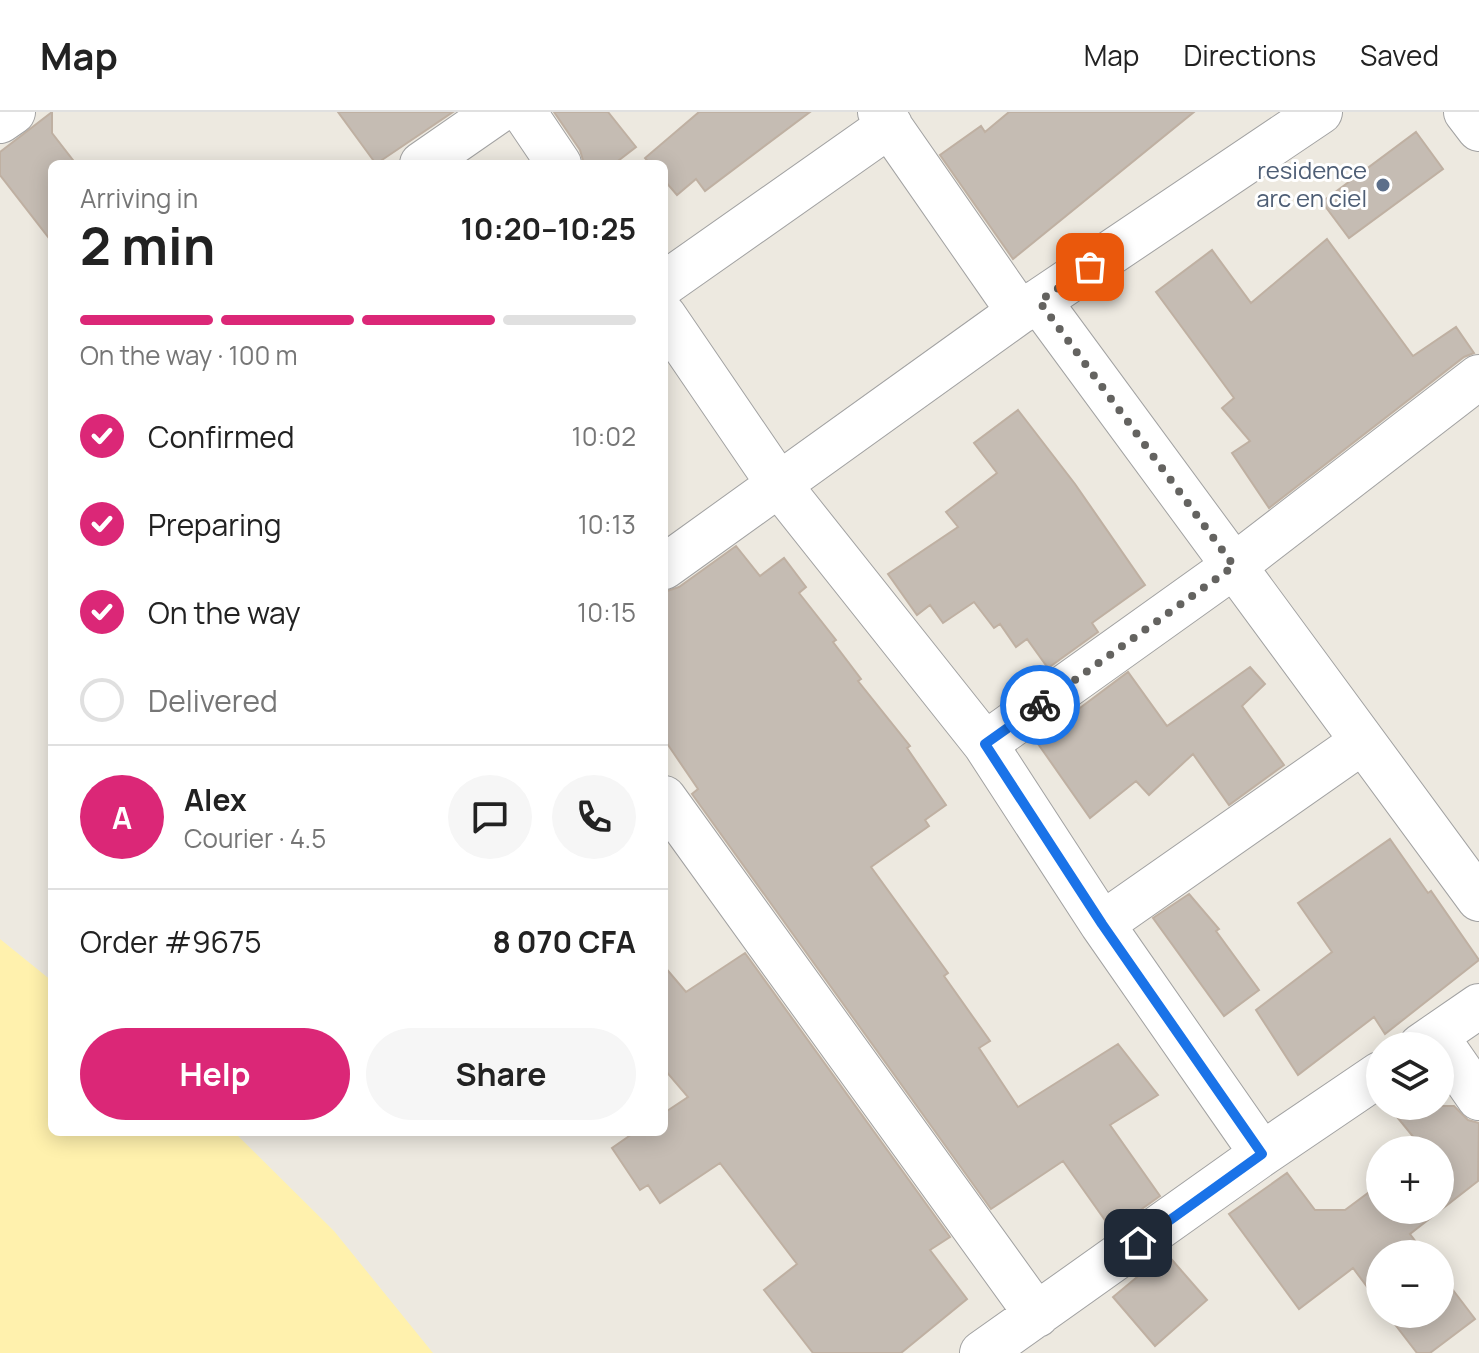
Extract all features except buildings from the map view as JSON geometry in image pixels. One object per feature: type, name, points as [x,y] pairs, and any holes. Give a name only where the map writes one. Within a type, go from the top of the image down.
[{"type":"street","points":[[0,121],[13,112]]},
{"type":"street","points":[[428,160],[497,112]]},
{"type":"street","points":[[524,112],[556,160]]},
{"type":"street","points":[[668,564],[1029,307],[1320,112]]},
{"type":"street","points":[[1466,112],[1479,129]]},
{"type":"street","points":[[668,281],[885,118],[1029,307],[1234,566],[1479,899]]},
{"type":"street","points":[[668,322],[780,486],[985,744],[1102,924],[1262,1154]]},
{"type":"street","points":[[985,744],[1234,566],[1479,377]]},
{"type":"street","points":[[1102,924],[1362,742]]},
{"type":"street","points":[[668,804],[1037,1315]]},
{"type":"street","points":[[1442,1032],[1479,1006]]},
{"type":"street","points":[[1454,1070],[1479,1098]]},
{"type":"street","points":[[982,1353],[1366,1083]]},
{"type":"sand","points":[[0,939],[48,978],[48,1136],[238,1136],[334,1231],[433,1353],[0,1353]]},
{"type":"way so far","points":[[1040,705],[1234,566],[1039,301],[1090,267]]},
{"type":"place","name":"residence arc en ciel","points":[[1383,185]]},
{"type":"route","points":[[1040,705],[985,744],[1102,924],[1262,1154],[1138,1243]]}]
